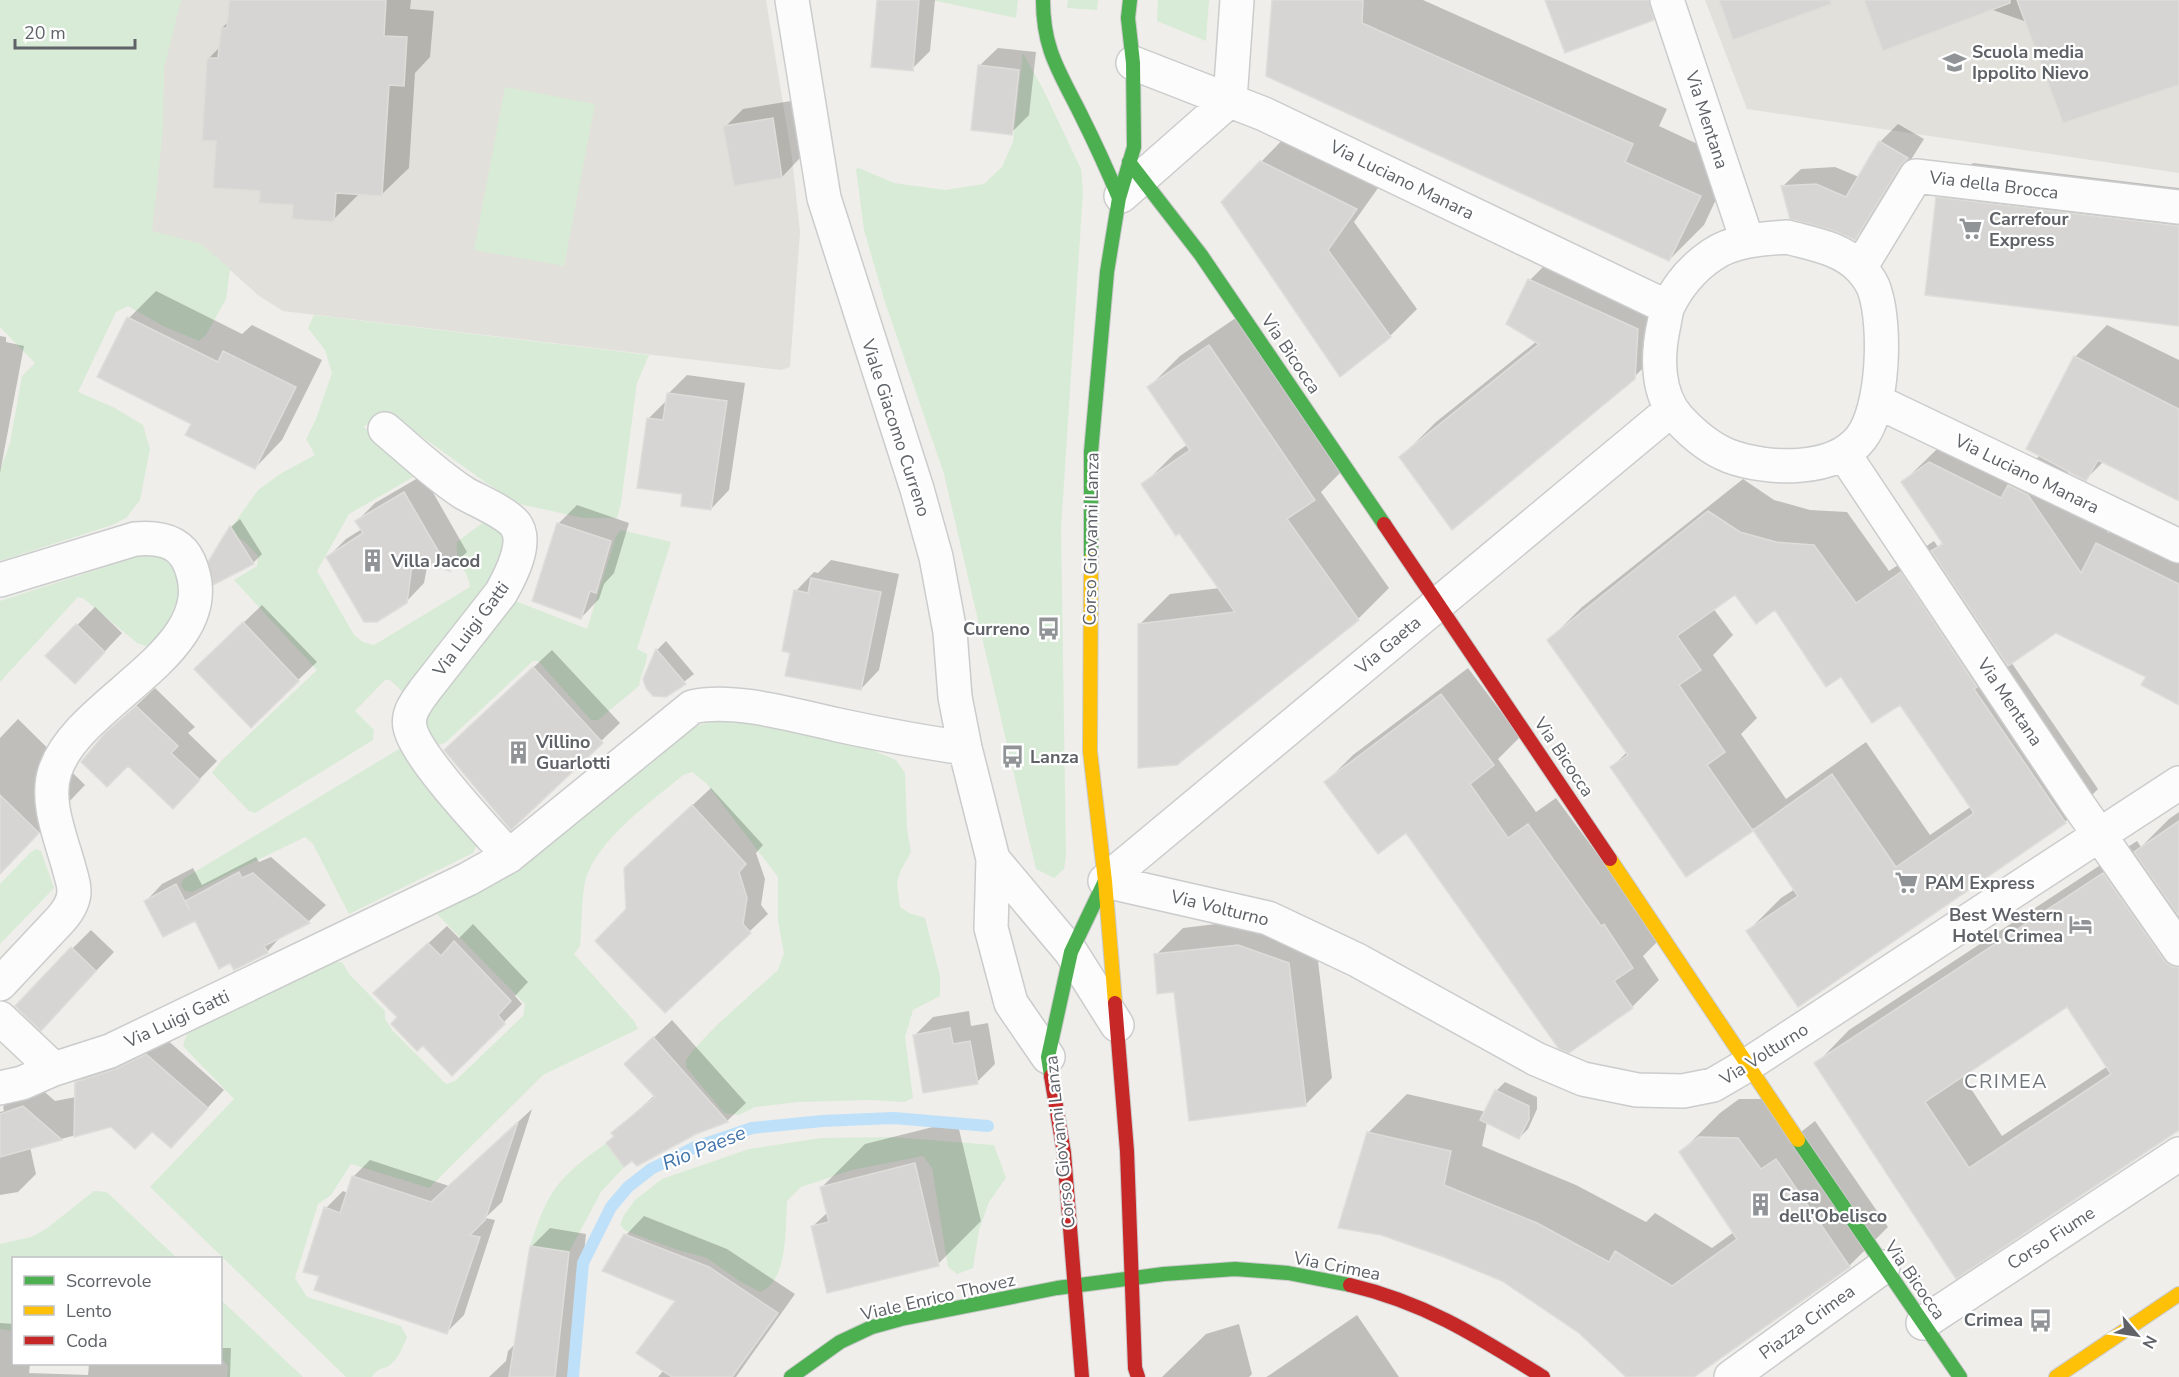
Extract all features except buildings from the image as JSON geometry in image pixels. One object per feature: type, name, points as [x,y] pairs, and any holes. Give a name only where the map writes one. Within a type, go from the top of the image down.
[{"type":"street","name":"Viale Giacomo Curreno","points":[[792,0],[824,198],[917,489],[936,557],[950,632],[955,697],[965,748],[993,859],[991,928],[1011,1003],[1048,1057]]},
{"type":"street","points":[[1043,0],[1042,20],[1049,54],[1105,163],[1130,180],[1230,100],[1237,0]]},
{"type":"street","name":"Corso Giovanni Lanza","points":[[1130,0],[1128,18],[1133,63],[1134,147],[1130,180],[1107,272],[1091,452],[1090,751],[1105,881],[1127,1151],[1135,1368],[1138,1377]]},
{"type":"street","name":"Via Mentana","points":[[1667,0],[1747,240]]},
{"type":"street","name":"Via Luciano Manara","points":[[1133,63],[1264,114],[1667,307]]},
{"type":"street","name":"Via della Brocca","points":[[1860,268],[1916,176],[2179,207]]},
{"type":"street","name":"Via Bicocca","points":[[1130,180],[1201,255],[1439,603],[1883,1267],[1960,1377]]},
{"type":"street","points":[[1787,237],[1831,248],[1860,268],[1875,289],[1882,321],[1880,367],[1876,401],[1870,422],[1861,438],[1844,454],[1814,465],[1757,464],[1728,455],[1695,436],[1671,410],[1660,377],[1660,342],[1667,307],[1691,273],[1714,253],[1747,240],[1787,237]]},
{"type":"street","name":"Via Luciano Manara","points":[[1876,401],[2179,546]]},
{"type":"street","name":"Via Gaeta","points":[[1105,881],[1671,410]]},
{"type":"street","name":"Via Luigi Gatti","points":[[385,429],[462,492],[516,525],[520,539],[516,561],[509,579],[501,593],[414,705],[410,717],[410,727],[423,753],[509,856]]},
{"type":"street","name":"Via Mentana","points":[[1844,454],[2099,835],[2179,949]]},
{"type":"street","points":[[0,580],[135,539],[152,537],[165,540],[178,547],[187,557],[197,590],[195,607],[188,623],[176,639],[153,666],[88,721],[72,738],[59,760],[52,783],[53,803],[74,893],[69,910],[0,984]]},
{"type":"street","name":"Via Luigi Gatti","points":[[0,1088],[22,1083],[54,1069],[110,1051],[426,901],[509,856],[692,707],[733,705],[905,739],[965,748]]},
{"type":"street","name":"Via Volturno","points":[[1105,881],[1268,918],[1357,960],[1536,1059],[1583,1079],[1636,1090],[1683,1091],[1713,1085],[1749,1064],[2179,783]]},
{"type":"street","name":"Viale Giacomo Curreno","points":[[993,859],[1071,952],[1117,1025]]},
{"type":"street","name":"Corso Giovanni Lanza","points":[[1082,1377],[1064,1154],[1048,1057],[1071,952],[1105,881]]},
{"type":"street","points":[[0,1018],[54,1069]]},
{"type":"street","name":"Corso Fiume","points":[[1923,1323],[2179,1154]]},
{"type":"street","name":"Piazza Crimea","points":[[1731,1377],[1883,1267]]},
{"type":"street","name":"Via Crimea","points":[[1104,1282],[1237,1269],[1302,1276],[1380,1292],[1438,1314],[1544,1377]]},
{"type":"street","name":"Viale Enrico Thovez","points":[[791,1377],[823,1352],[873,1326],[988,1301],[1104,1282]]},
{"type":"street","points":[[2056,1377],[2179,1294]]},
{"type":"shaded area","points":[[0,0],[766,0],[792,158],[800,232],[790,367],[781,370],[283,311],[259,296],[201,244],[152,232]]},
{"type":"shaded area","name":"Scuola media Ippolito Nievo","points":[[1705,0],[2179,0],[2179,173],[1747,109]]},
{"type":"green space","points":[[0,0],[181,0],[164,69],[163,129],[152,231],[201,244],[230,269],[226,299],[206,335],[199,341],[163,326],[128,306],[116,312],[78,392],[115,408],[143,425],[150,449],[140,500],[126,518],[112,525],[0,561],[0,470],[10,443],[22,376],[35,363],[0,327]]},
{"type":"green space","points":[[932,0],[1018,0],[1016,18]]},
{"type":"green space","points":[[1068,0],[1098,0],[1097,10],[1067,8]]},
{"type":"green space","points":[[1158,0],[1209,0],[1206,41],[1157,21]]},
{"type":"green space","points":[[1023,53],[1081,169],[1083,192],[1061,528],[1066,856],[1064,869],[1054,878],[1036,869],[944,474],[885,302],[864,230],[856,169],[859,168],[894,183],[945,190],[984,184],[1002,167],[1013,142]]},
{"type":"green space","points":[[505,87],[595,104],[564,266],[474,250]]},
{"type":"green space","points":[[314,315],[649,355],[637,383],[617,518],[583,518],[520,504],[400,421],[377,419],[363,427],[414,471],[415,476],[349,514],[317,571],[354,635],[363,642],[374,645],[470,587],[458,556],[457,542],[481,524],[485,522],[502,531],[509,555],[407,696],[390,680],[385,680],[355,711],[374,730],[373,740],[255,813],[249,811],[212,773],[221,761],[317,670],[234,580],[257,566],[258,556],[244,541],[233,535],[231,528],[258,490],[280,474],[315,455],[306,439],[316,419],[332,373],[325,350],[308,328]]},
{"type":"green space","points":[[621,530],[671,542],[637,649],[647,654],[639,686],[598,720],[591,720],[538,661],[533,661],[445,743],[436,746],[426,726],[430,705],[513,603],[518,602],[587,629],[616,536]]},
{"type":"green space","points":[[155,553],[169,564],[177,575],[180,586],[175,609],[151,644],[146,646],[137,643],[84,599],[78,597],[0,682],[0,601],[145,554]]},
{"type":"green space","points":[[724,718],[872,750],[896,760],[905,773],[907,828],[911,852],[897,882],[900,907],[909,913],[925,918],[940,976],[940,996],[913,1010],[905,1037],[913,1098],[905,1102],[870,1100],[798,1102],[755,1107],[739,1115],[724,1113],[686,1067],[686,1060],[693,1050],[778,970],[784,953],[778,921],[778,877],[706,783],[692,772],[683,775],[612,837],[591,867],[585,882],[580,946],[574,954],[634,1021],[638,1029],[543,1075],[429,1188],[351,1164],[331,1195],[318,1204],[295,1278],[307,1297],[401,1326],[407,1337],[395,1360],[377,1371],[372,1377],[346,1377],[150,1187],[234,1099],[183,1046],[187,1034],[330,963],[342,962],[350,975],[385,1011],[385,1019],[393,1031],[446,1084],[455,1081],[523,1016],[525,1004],[435,912],[690,728]]},
{"type":"green space","points":[[409,743],[478,842],[473,853],[349,914],[313,844],[305,837],[192,892],[185,891],[181,885],[183,879]]},
{"type":"green space","points":[[36,849],[41,851],[54,888],[0,944],[0,884]]},
{"type":"green space","points":[[891,1137],[994,1145],[1006,1178],[989,1202],[979,1230],[973,1268],[957,1274],[948,1267],[932,1168],[923,1156],[852,1170],[801,1187],[787,1201],[781,1265],[769,1286],[760,1292],[741,1282],[707,1258],[626,1231],[620,1225],[635,1200],[662,1179],[749,1149],[821,1138]]},
{"type":"green space","points":[[606,1143],[624,1167],[601,1192],[569,1252],[530,1246],[538,1222],[557,1186],[574,1168]]},
{"type":"green space","points":[[94,1191],[106,1192],[176,1257],[12,1257],[12,1331],[0,1329],[0,1244],[31,1237],[46,1229]]},
{"type":"green space","points":[[222,1301],[303,1377],[227,1377],[228,1366],[222,1359]]},
{"type":"waterway","name":"Rio Paese","points":[[573,1377],[583,1263],[611,1207],[628,1187],[651,1169],[693,1148],[752,1128],[822,1121],[894,1118],[988,1126]]},
{"type":"traffic: fast","points":[[1043,0],[1049,46],[1119,198]]},
{"type":"traffic: fast","points":[[1091,559],[1091,452],[1107,272],[1119,198],[1134,147],[1133,63],[1128,18],[1130,0]]},
{"type":"traffic: fast","points":[[1129,162],[1201,255],[1384,524]]},
{"type":"traffic: fast","points":[[1051,1076],[1048,1057],[1071,952],[1104,883]]},
{"type":"traffic: fast","points":[[1798,1140],[1960,1377]]},
{"type":"traffic: fast","points":[[791,1377],[840,1342],[872,1327],[901,1319],[1057,1288],[1164,1274],[1235,1269],[1288,1273],[1350,1285]]},
{"type":"traffic: slow","points":[[1091,559],[1090,751],[1105,881],[1115,1003]]},
{"type":"traffic: slow","points":[[1610,859],[1798,1140]]},
{"type":"traffic: slow","points":[[2056,1377],[2179,1294]]},
{"type":"traffic: jam","points":[[1384,524],[1610,859]]},
{"type":"traffic: jam","points":[[1115,1003],[1127,1151],[1135,1368],[1138,1377]]},
{"type":"traffic: jam","points":[[1051,1076],[1064,1153],[1082,1377]]},
{"type":"traffic: jam","points":[[1350,1285],[1377,1292],[1427,1311],[1473,1335],[1543,1377]]},
{"type":"place","name":"Scuola media Ippolito Nievo","points":[[1954,62]]},
{"type":"place","name":"Carrefour Express","points":[[1971,229]]},
{"type":"place","name":"Villa Jacod","points":[[373,561]]},
{"type":"place","name":"Curreno","points":[[1048,629]]},
{"type":"place","name":"Villino Guarlotti","points":[[518,752]]},
{"type":"place","name":"Lanza","points":[[1012,757]]},
{"type":"place","name":"PAM Express","points":[[1907,883]]},
{"type":"place","name":"Best Western Hotel Crimea","points":[[2081,925]]},
{"type":"place","name":"Casa dell'Obelisco","points":[[1761,1205]]},
{"type":"place","name":"Crimea","points":[[2041,1320]]},
{"type":"district","name":"CRIMEA","points":[[2006,1081]]}]
